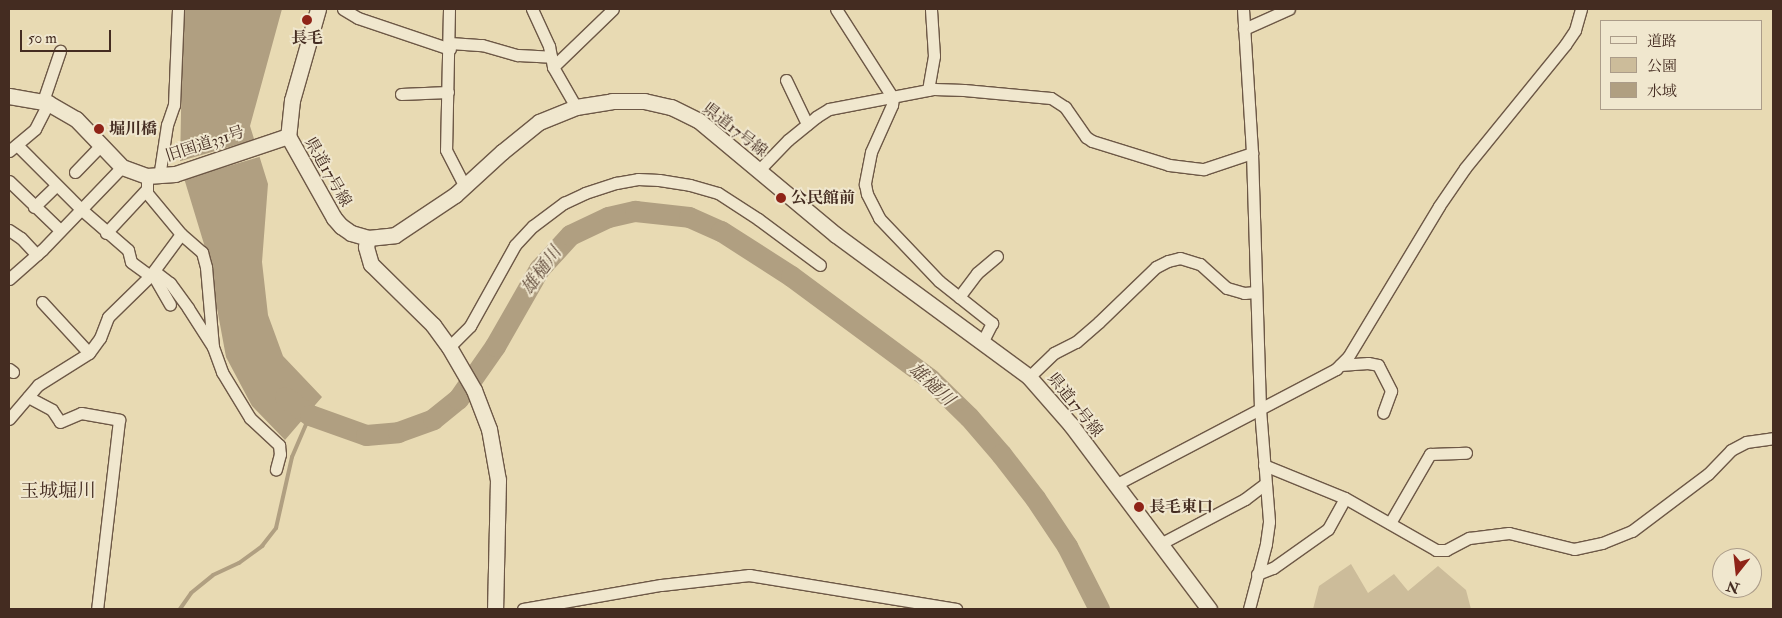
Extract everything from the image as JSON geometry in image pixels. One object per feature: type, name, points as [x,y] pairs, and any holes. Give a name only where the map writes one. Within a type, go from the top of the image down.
[{"type":"main road","name":"県道17号線","points":[[318,9],[292,100],[288,136],[334,218],[351,233],[368,238],[395,235],[442,206],[502,152],[539,122],[576,107],[612,101],[636,101],[671,108],[698,120],[836,235],[983,341],[1029,377],[1071,425],[1209,609]]},
{"type":"main road","name":"旧国道331号","points":[[9,96],[45,102],[76,119],[122,166],[151,181],[288,136]]},
{"type":"main road","points":[[368,238],[366,248],[371,264],[432,325],[449,347],[474,390],[488,428],[498,480],[495,609]]},
{"type":"street","points":[[178,9],[174,105],[147,193],[181,234],[202,252],[206,267],[213,347]]},
{"type":"street","points":[[343,9],[358,18],[450,46],[482,46],[552,62]]},
{"type":"street","points":[[450,9],[446,150],[465,187]]},
{"type":"street","points":[[532,9],[549,46],[552,62],[576,107]]},
{"type":"street","points":[[552,62],[613,9]]},
{"type":"street","points":[[836,9],[893,98],[892,106],[871,152],[865,184],[867,194],[879,218],[949,290],[992,323],[983,341]]},
{"type":"street","points":[[928,90],[934,56],[931,9]]},
{"type":"street","points":[[1243,9],[1252,153],[1260,410],[1269,522],[1266,544],[1249,609]]},
{"type":"street","points":[[1244,29],[1289,9]]},
{"type":"street","points":[[1115,485],[1336,370],[1348,357],[1439,206],[1465,168],[1565,45],[1575,30],[1581,9]]},
{"type":"street","points":[[60,51],[35,129],[13,148],[106,233],[128,250],[131,262],[170,284],[213,347],[222,372],[250,418],[279,445],[280,454],[276,469]]},
{"type":"street","points":[[786,80],[807,124]]},
{"type":"street","points":[[759,170],[788,140],[829,109],[928,90],[964,90],[1051,98],[1064,106],[1086,137],[1092,141],[1168,165],[1204,169],[1252,153]]},
{"type":"street","points":[[401,94],[448,92]]},
{"type":"street","points":[[74,172],[101,145]]},
{"type":"street","points":[[11,273],[37,255],[122,166]]},
{"type":"street","points":[[449,347],[470,326],[515,245],[533,226],[578,196],[616,183],[638,179],[659,180],[690,185],[718,194],[758,219],[820,265]]},
{"type":"street","points":[[9,181],[60,230]]},
{"type":"street","points":[[106,233],[151,181]]},
{"type":"street","points":[[34,207],[56,186]]},
{"type":"street","points":[[9,230],[21,238],[37,255]]},
{"type":"street","points":[[9,419],[38,385],[89,353],[100,338],[108,318],[152,274],[181,234]]},
{"type":"street","points":[[959,297],[977,273],[997,256]]},
{"type":"street","points":[[1029,377],[1054,353],[1076,342],[1156,267],[1168,261],[1180,258],[1200,264],[1227,288],[1244,293],[1256,292]]},
{"type":"street","points":[[152,274],[170,304]]},
{"type":"street","points":[[42,302],[89,353]]},
{"type":"street","points":[[1340,365],[1378,365],[1391,390],[1383,413]]},
{"type":"street","points":[[28,397],[52,410],[60,422],[81,413],[119,420],[97,609]]},
{"type":"street","points":[[1264,465],[1345,498],[1436,550],[1446,550],[1469,538],[1509,533],[1574,549],[1632,531],[1708,474],[1731,450],[1746,442],[1773,438]]},
{"type":"street","points":[[1390,523],[1430,454],[1466,453]]},
{"type":"street","points":[[1160,544],[1238,503],[1265,484]]},
{"type":"street","points":[[1257,574],[1274,568],[1328,529],[1345,498]]},
{"type":"street","points":[[523,609],[661,585],[749,575],[956,609]]},
{"type":"green space","points":[[1351,564],[1368,593],[1394,574],[1408,591],[1438,566],[1466,590],[1471,609],[1313,609],[1319,586]]},
{"type":"water","points":[[183,9],[282,9],[250,126],[268,184],[262,262],[268,315],[283,356],[322,397],[285,440],[252,406],[226,357],[207,254],[180,165]]},
{"type":"pier","points":[[257,139],[262,156],[182,179],[177,162]]},
{"type":"waterway","name":"雄樋川","points":[[285,397],[310,415],[366,435],[398,432],[433,419],[458,399],[495,346],[539,269],[570,235],[608,217],[635,211],[689,217],[721,231],[791,276],[930,379],[969,417],[1035,498],[1067,546],[1099,609]]},
{"type":"waterway","points":[[180,609],[191,593],[213,575],[239,563],[262,546],[276,528],[292,457],[310,415]]},
{"type":"place","name":"長毛","points":[[307,20]]},
{"type":"place","name":"堀川橋","points":[[99,129]]},
{"type":"place","name":"公民館前","points":[[781,198]]},
{"type":"place","name":"長毛東口","points":[[1139,507]]},
{"type":"district","name":"玉城堀川","points":[[58,492]]}]
